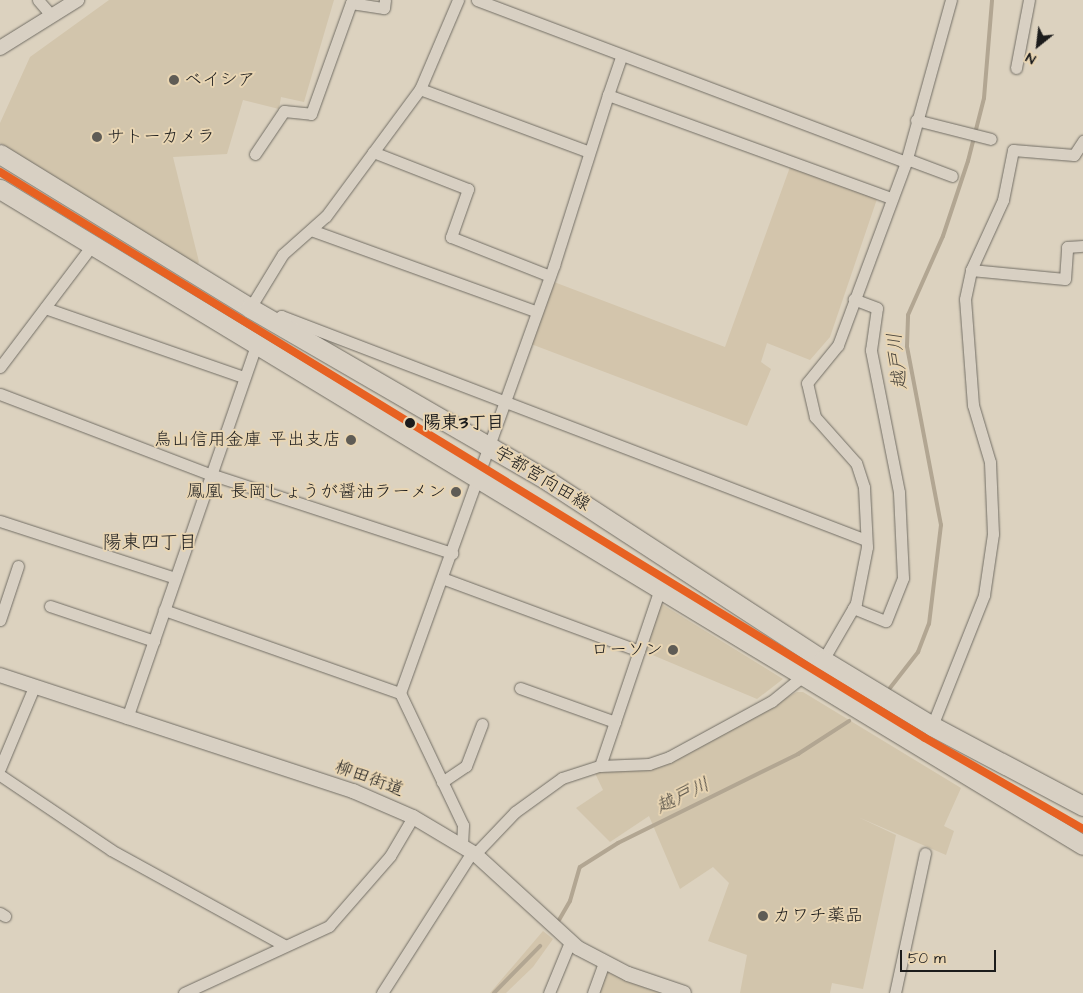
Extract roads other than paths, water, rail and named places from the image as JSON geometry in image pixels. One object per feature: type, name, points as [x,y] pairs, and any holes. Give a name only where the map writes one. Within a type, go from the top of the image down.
[{"type":"main road","name":"宇都宮向田線","points":[[0,154],[250,308],[608,519],[823,660],[932,726],[1083,806]]},
{"type":"main road","name":"宇都宮向田線","points":[[0,189],[94,244],[256,345],[1083,845]]},
{"type":"street","points":[[38,0],[50,14]]},
{"type":"street","points":[[0,48],[50,14],[77,0]]},
{"type":"street","points":[[255,154],[284,111],[311,114],[352,3],[384,8],[385,0]]},
{"type":"street","points":[[250,308],[283,254],[311,230],[420,89],[458,0]]},
{"type":"street","points":[[477,0],[621,57],[952,176]]},
{"type":"street","points":[[823,660],[853,608],[866,540],[864,487],[856,463],[815,417],[807,383],[838,345],[906,160],[951,0]]},
{"type":"street","points":[[1016,68],[1029,0]]},
{"type":"street","points":[[469,851],[462,825],[400,693],[452,553],[550,276],[621,57]]},
{"type":"street","points":[[420,89],[589,152]]},
{"type":"street","points":[[608,95],[891,198]]},
{"type":"street","points":[[916,120],[972,136],[991,139]]},
{"type":"street","points":[[932,726],[984,595],[993,534],[990,462],[972,405],[965,299],[971,270],[1003,200],[1013,150],[1074,155],[1083,141]]},
{"type":"street","points":[[373,152],[468,189],[451,237],[550,276]]},
{"type":"street","points":[[311,230],[537,312]]},
{"type":"street","points":[[1,363],[94,244]]},
{"type":"street","points":[[971,270],[1065,279],[1067,247],[1083,246]]},
{"type":"street","points":[[853,608],[886,621],[903,578],[900,492],[871,350],[877,308],[854,299]]},
{"type":"street","points":[[45,308],[243,378]]},
{"type":"street","points":[[277,324],[281,316],[505,400],[866,540]]},
{"type":"street","points":[[127,718],[256,345]]},
{"type":"street","points":[[0,394],[210,474],[452,553]]},
{"type":"street","points":[[0,521],[175,578]]},
{"type":"street","points":[[0,620],[18,566]]},
{"type":"street","points":[[442,578],[639,651]]},
{"type":"street","points":[[600,766],[660,589]]},
{"type":"street","points":[[50,606],[154,641]]},
{"type":"street","points":[[164,610],[400,693]]},
{"type":"street","name":"柳田街道","points":[[0,675],[353,791],[414,817],[469,851],[570,942],[604,962],[684,993]]},
{"type":"street","points":[[382,993],[469,851],[515,812],[562,778],[600,766],[649,764],[669,757],[772,701],[803,676]]},
{"type":"street","points":[[0,768],[34,687]]},
{"type":"street","points":[[520,688],[615,722]]},
{"type":"street","points":[[442,782],[466,766],[482,724]]},
{"type":"street","points":[[0,775],[42,799],[110,850],[284,945]]},
{"type":"street","points":[[184,993],[328,926],[390,856],[414,817]]},
{"type":"street","points":[[895,993],[925,853]]},
{"type":"street","points":[[549,993],[570,942]]},
{"type":"street","points":[[593,993],[604,962]]},
{"type":"waterway","name":"越戸川","points":[[890,688],[918,652],[929,624],[941,525],[907,346],[908,315],[943,236],[968,161],[984,98],[992,0]]},
{"type":"waterway","name":"越戸川","points":[[559,920],[570,901],[580,867],[618,843],[798,754],[849,721]]},
{"type":"waterway","name":"越戸川","points":[[494,993],[540,946]]},
{"type":"place","name":"ベイシア","points":[[174,80]]},
{"type":"place","name":"サトーカメラ","points":[[97,137]]},
{"type":"place","name":"陽東3丁目","points":[[410,423]]},
{"type":"place","name":"烏山信用金庫 平出支店","points":[[351,440]]},
{"type":"place","name":"鳳凰 長岡しょうが醤油ラーメン","points":[[456,492]]},
{"type":"place","name":"ローソン","points":[[673,650]]},
{"type":"place","name":"カワチ薬品","points":[[763,916]]},
{"type":"district","name":"陽東四丁目","points":[[150,543]]}]
